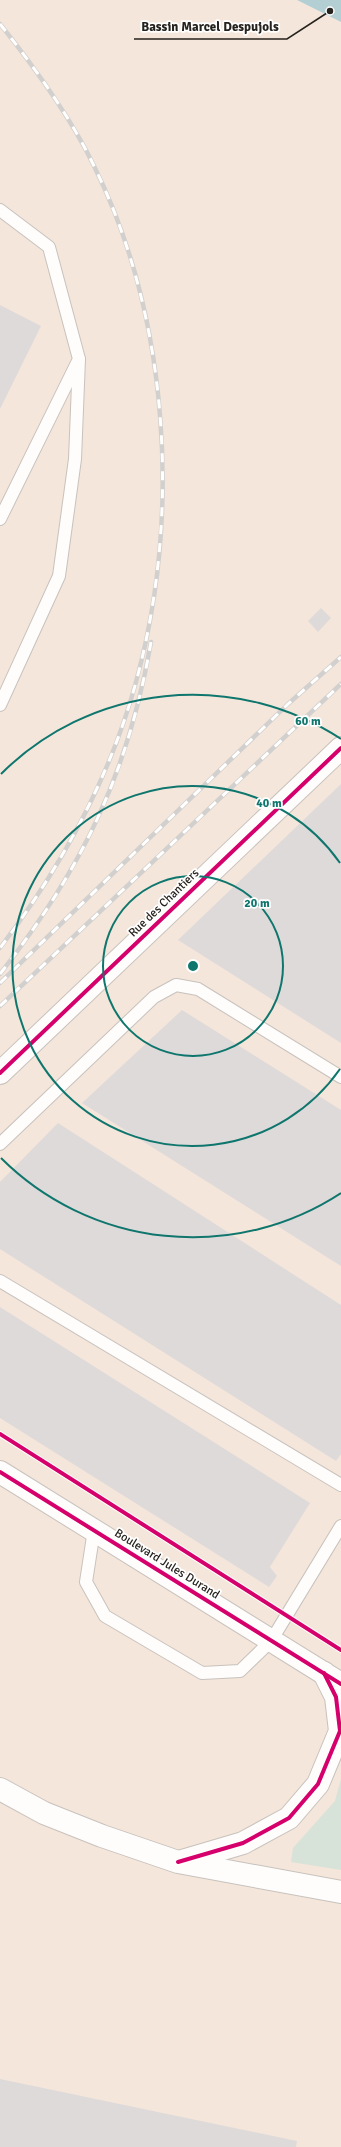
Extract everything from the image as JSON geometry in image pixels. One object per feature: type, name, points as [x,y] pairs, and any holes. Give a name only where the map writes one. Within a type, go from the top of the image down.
[{"type":"street","name":"Rue des Chantiers","points":[[0,1073],[341,748]]},
{"type":"street","name":"Boulevard Jules Durand","points":[[0,1472],[332,1679],[336,1697],[340,1731],[318,1784],[289,1818],[243,1843],[178,1862]]},
{"type":"street","points":[[0,1789],[51,1816],[102,1836],[178,1862],[341,1892]]},
{"type":"lane","points":[[0,210],[49,246],[79,359],[75,459],[59,576],[0,705]]},
{"type":"lane","points":[[0,519],[79,359]]},
{"type":"lane","points":[[0,1144],[154,997],[176,985],[198,989],[341,1078]]},
{"type":"lane","points":[[0,1281],[341,1485]]},
{"type":"lane","points":[[94,1530],[86,1582],[105,1616],[202,1673],[240,1671],[271,1641],[341,1526]]},
{"type":"shaded area","points":[[0,0],[297,0],[341,22],[341,2147],[0,2147]]},
{"type":"shaded area","points":[[341,1779],[341,1870],[291,1862],[293,1848],[335,1801]]},
{"type":"water","points":[[297,0],[341,0],[341,22]]},
{"type":"building","points":[[0,305],[41,326],[0,409]]},
{"type":"building","points":[[321,608],[331,618],[318,632],[308,621]]},
{"type":"building","points":[[341,784],[341,1043],[178,940]]},
{"type":"building","points":[[182,1010],[341,1110],[341,1266],[82,1103]]},
{"type":"building","points":[[58,1123],[341,1305],[341,1454],[336,1461],[0,1249],[0,1182]]},
{"type":"building","points":[[0,1307],[310,1503],[270,1567],[277,1576],[269,1587],[0,1418]]},
{"type":"building","points":[[0,2079],[297,2141],[296,2147],[0,2147]]},
{"type":"railway","points":[[0,24],[39,75],[85,147],[119,226],[139,288],[153,353],[160,420],[163,487],[159,553],[150,619],[136,682],[125,718],[112,753],[81,821],[43,887],[0,948]]},
{"type":"railway","points":[[0,974],[29,935],[55,896],[78,858],[98,818],[115,777],[129,735],[141,690],[151,642]]},
{"type":"railway","points":[[0,983],[288,704],[341,657]]},
{"type":"railway","points":[[0,1006],[341,684]]},
{"type":"cycle path","points":[[0,1073],[341,748]]},
{"type":"cycle path","points":[[0,1434],[341,1650]]},
{"type":"cycle path","points":[[0,1472],[341,1684]]},
{"type":"cycle path","points":[[178,1862],[243,1843],[289,1818],[318,1784],[340,1731],[336,1697],[324,1673]]},
{"type":"place","name":"Bassin Marcel Despujols","points":[[330,11]]}]
